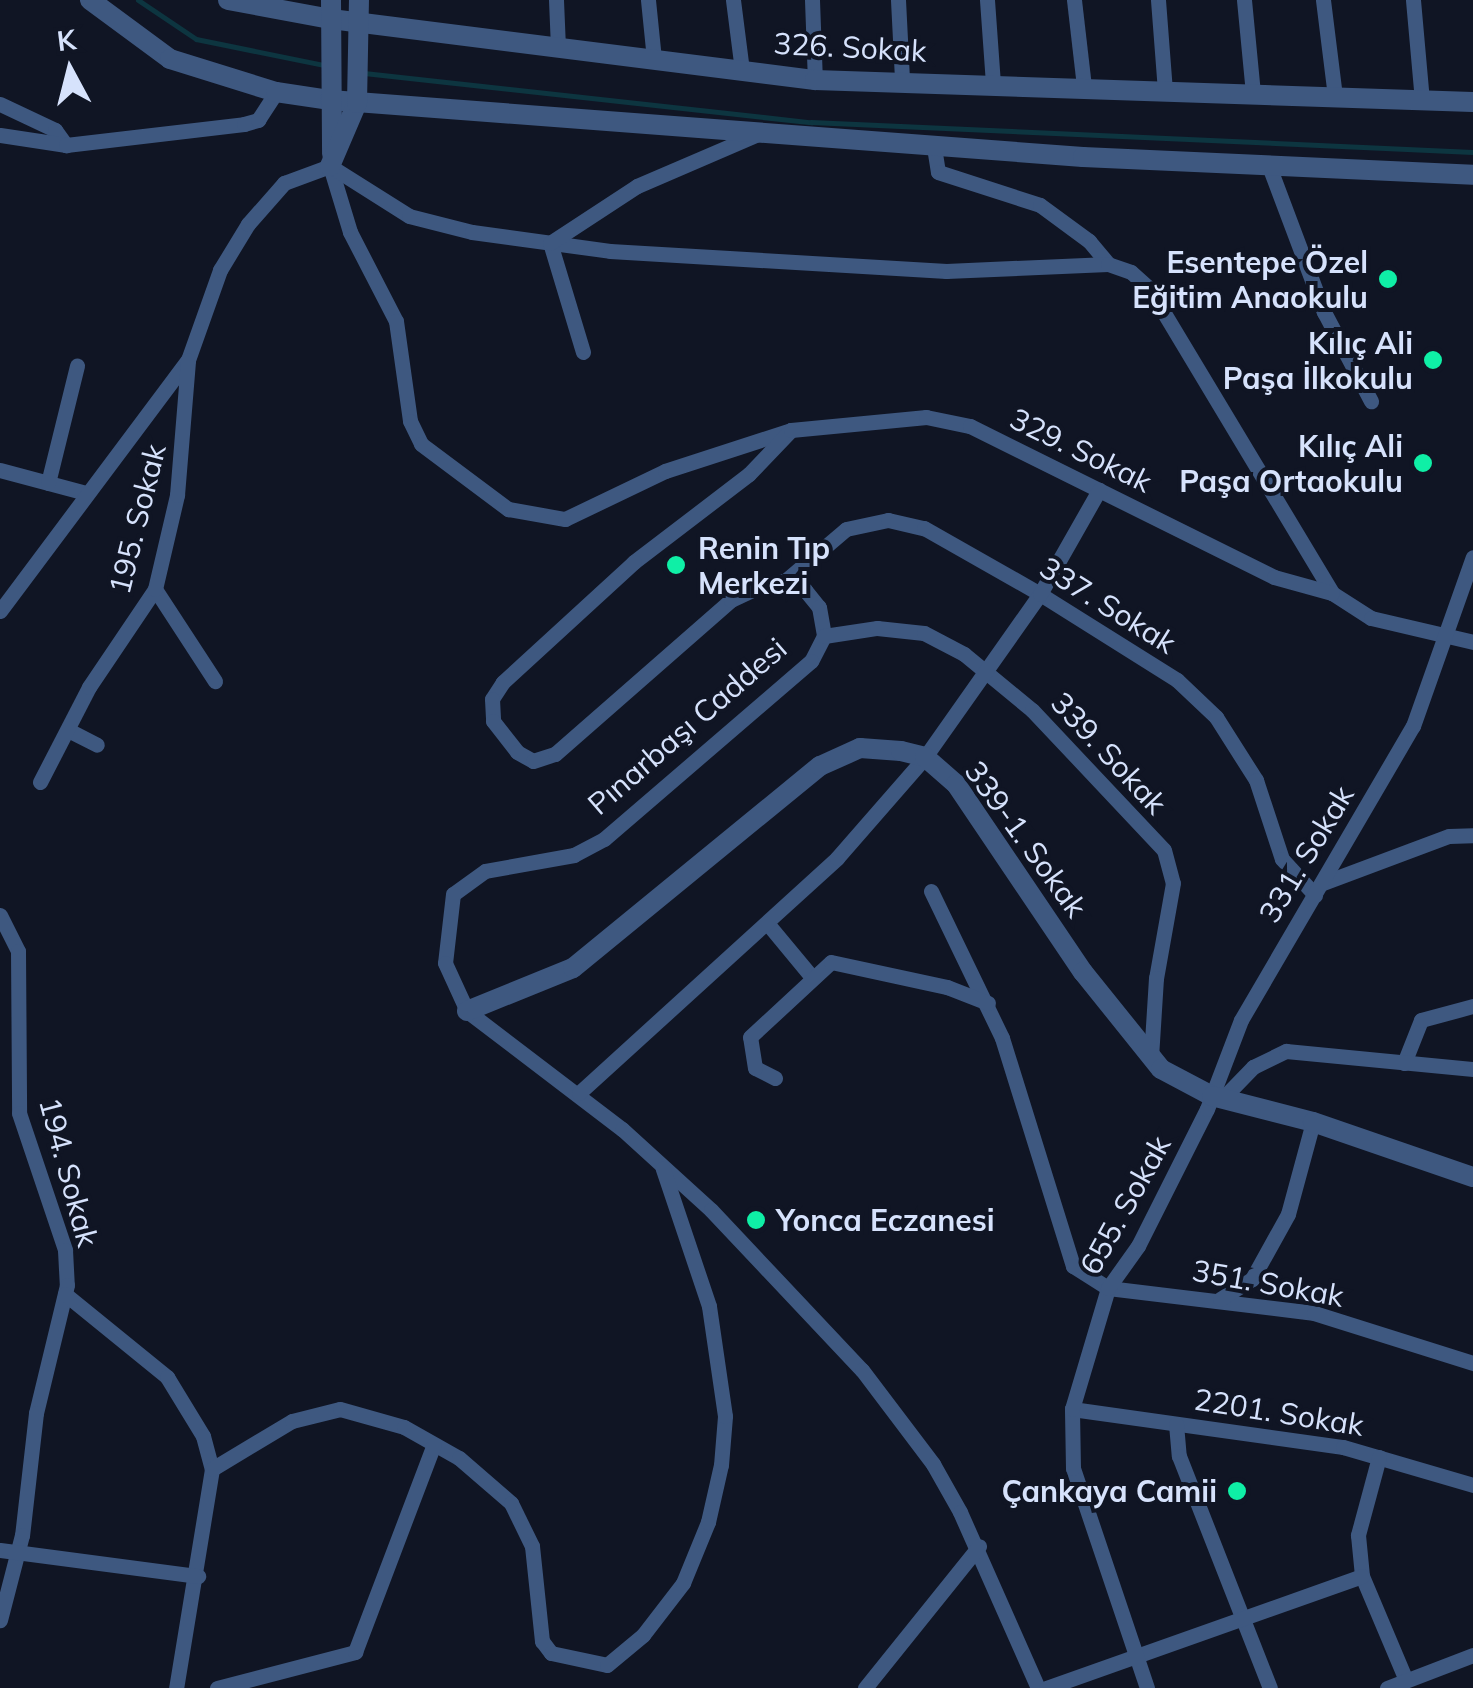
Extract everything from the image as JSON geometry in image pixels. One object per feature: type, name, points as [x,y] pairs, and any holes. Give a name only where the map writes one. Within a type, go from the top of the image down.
[{"type":"street","points":[[90,0],[170,60],[276,92],[330,100],[934,147],[1473,175]]},
{"type":"street","name":"326. Sokak","points":[[228,0],[359,11],[558,47],[815,80],[1473,102]]},
{"type":"street","points":[[556,0],[558,47]]},
{"type":"street","points":[[648,0],[654,59]]},
{"type":"street","points":[[734,0],[742,70]]},
{"type":"street","points":[[812,0],[815,80]]},
{"type":"street","points":[[898,0],[902,80]]},
{"type":"street","points":[[986,0],[993,83]]},
{"type":"street","points":[[1074,0],[1084,87]]},
{"type":"street","points":[[1158,0],[1165,91]]},
{"type":"street","points":[[1244,0],[1253,94]]},
{"type":"street","points":[[1323,0],[1335,96]]},
{"type":"street","points":[[1413,0],[1422,100]]},
{"type":"street","points":[[331,10],[330,166],[350,232],[396,321],[410,422],[420,444],[508,510],[565,519],[664,471],[792,430]]},
{"type":"street","points":[[1,608],[188,360],[220,270],[248,224],[284,183],[330,166],[358,103],[359,11]]},
{"type":"street","points":[[0,135],[66,145],[244,124],[258,120],[276,92]]},
{"type":"street","points":[[0,104],[54,130],[66,145]]},
{"type":"street","points":[[550,243],[637,186],[758,134]]},
{"type":"street","points":[[934,147],[938,172],[1040,205],[1089,241],[1108,264],[1148,288],[1332,593],[1371,618],[1473,642]]},
{"type":"street","points":[[330,166],[409,216],[550,243],[946,271],[1108,264]]},
{"type":"street","points":[[1269,166],[1324,312],[1371,402]]},
{"type":"street","points":[[550,243],[583,352]]},
{"type":"street","name":"195. Sokak","points":[[40,782],[70,731],[89,687],[155,589],[181,467],[188,360]]},
{"type":"street","points":[[48,483],[77,366]]},
{"type":"street","name":"329. Sokak","points":[[792,430],[926,417],[970,426],[1274,577],[1332,593]]},
{"type":"street","name":"Pınarbaşı Caddesi","points":[[792,430],[749,474],[634,562],[503,682],[492,700],[493,722],[517,752],[533,761],[555,754],[730,600],[785,581],[804,590],[819,608],[824,636],[812,661],[604,839],[574,855],[485,871],[454,894],[445,963],[467,1011],[579,1093],[711,1210],[862,1370],[933,1464],[979,1546],[1038,1688]]},
{"type":"street","points":[[0,470],[86,493]]},
{"type":"street","points":[[579,1093],[837,858],[925,757],[1040,594],[1099,490]]},
{"type":"street","name":"337. Sokak","points":[[785,581],[846,529],[888,520],[924,528],[1040,594],[1177,680],[1216,717],[1256,780],[1282,859],[1318,889]]},
{"type":"street","name":"331. Sokak","points":[[1217,1098],[1241,1020],[1414,726],[1440,636],[1473,557]]},
{"type":"street","points":[[155,589],[215,681]]},
{"type":"street","name":"339. Sokak","points":[[824,636],[877,628],[924,633],[986,672],[1032,710],[1164,850],[1173,884],[1156,978],[1151,1058]]},
{"type":"street","points":[[70,731],[97,745]]},
{"type":"street","name":"339-1. Sokak","points":[[467,1011],[573,968],[820,766],[860,748],[925,757],[956,784],[1084,972],[1151,1058],[1217,1098],[1313,1122],[1473,1177]]},
{"type":"street","points":[[1318,889],[1450,836],[1473,835]]},
{"type":"street","points":[[931,890],[988,1004],[1061,1242],[1073,1266],[1108,1288]]},
{"type":"street","name":"194. Sokak","points":[[0,915],[18,951],[19,1113],[65,1250],[65,1294],[8,1551],[0,1620]]},
{"type":"street","points":[[767,923],[811,976]]},
{"type":"street","points":[[775,1078],[755,1068],[750,1037],[830,962],[860,966],[988,1004]]},
{"type":"street","points":[[1404,1063],[1421,1020],[1473,1006]]},
{"type":"street","points":[[1217,1098],[1253,1068],[1286,1051],[1314,1049],[1473,1069]]},
{"type":"street","name":"655. Sokak","points":[[1147,1688],[1073,1468],[1072,1409],[1108,1288],[1138,1246],[1217,1098]]},
{"type":"street","points":[[1220,1299],[1252,1279],[1288,1214],[1313,1122]]},
{"type":"street","points":[[212,1469],[292,1421],[340,1409],[404,1427],[434,1444],[511,1502],[532,1546],[542,1641],[551,1653],[597,1668],[643,1635],[683,1583],[708,1522],[724,1416],[709,1306],[662,1169]]},
{"type":"street","name":"351. Sokak","points":[[1108,1288],[1314,1313],[1473,1364]]},
{"type":"street","points":[[65,1294],[167,1377],[204,1436],[212,1469],[198,1576],[176,1688]]},
{"type":"street","name":"2201. Sokak","points":[[1072,1409],[1379,1457],[1473,1484]]},
{"type":"street","points":[[1176,1424],[1179,1456],[1270,1688]]},
{"type":"street","points":[[217,1688],[356,1652],[434,1444]]},
{"type":"street","points":[[1379,1457],[1358,1535],[1362,1576],[1406,1680]]},
{"type":"street","points":[[865,1688],[979,1546]]},
{"type":"street","points":[[8,1551],[198,1576]]},
{"type":"street","points":[[1046,1688],[1362,1576]]},
{"type":"street","points":[[1387,1688],[1473,1655]]},
{"type":"waterway","points":[[138,0],[196,39],[324,65]]},
{"type":"waterway","points":[[364,73],[811,122],[1473,152]]},
{"type":"place","name":"Esentepe Özel Eğitim Anaokulu","points":[[1388,279]]},
{"type":"place","name":"Kılıç Ali Paşa İlkokulu","points":[[1433,360]]},
{"type":"place","name":"Kılıç Ali Paşa Ortaokulu","points":[[1423,463]]},
{"type":"place","name":"Renin Tıp Merkezi","points":[[676,565]]},
{"type":"place","name":"Yonca Eczanesi","points":[[756,1220]]},
{"type":"place","name":"Çankaya Camii","points":[[1237,1491]]}]
